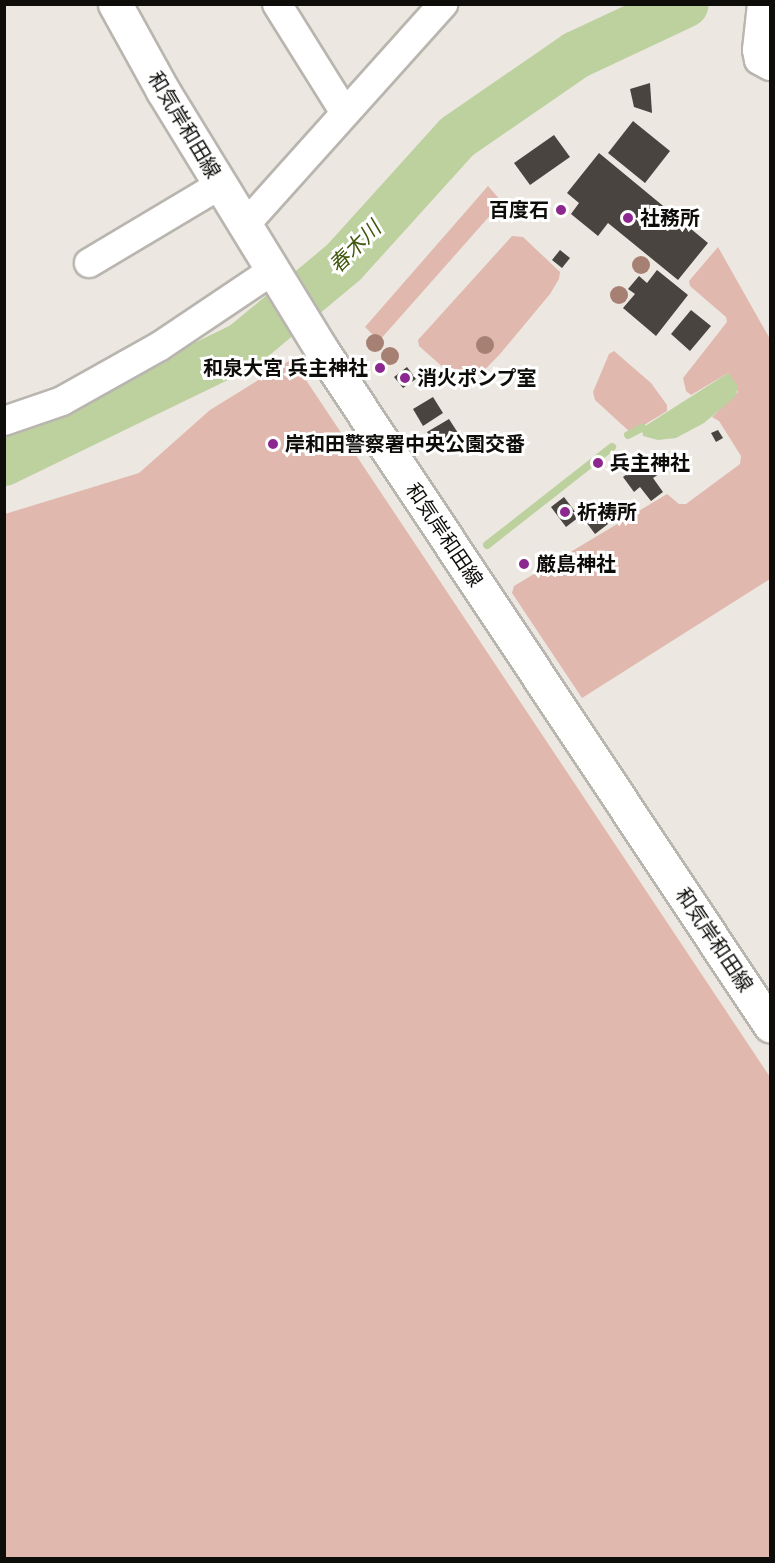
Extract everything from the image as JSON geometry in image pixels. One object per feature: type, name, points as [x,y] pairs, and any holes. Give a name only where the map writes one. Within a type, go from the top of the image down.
[{"type":"main road","name":"和気岸和田線","points":[[115,4],[163,91],[321,349],[771,1025]]},
{"type":"street","points":[[277,4],[345,112]]},
{"type":"street","points":[[245,225],[440,6]]},
{"type":"street","points":[[761,16],[757,50],[759,60],[771,66]]},
{"type":"street","points":[[89,263],[220,185]]},
{"type":"street","points":[[4,420],[62,401],[150,351],[275,274]]},
{"type":"shaded area","points":[[488,186],[502,202],[379,341],[365,327]]},
{"type":"shaded area","points":[[512,236],[523,237],[560,272],[559,279],[550,294],[500,354],[472,383],[463,385],[419,346],[418,340]]},
{"type":"shaded area","points":[[718,247],[770,339],[770,579],[582,698],[512,593],[514,586],[667,494],[679,504],[686,504],[740,464],[741,456],[719,421],[712,417],[738,392],[728,373],[691,395],[686,391],[683,378],[727,322],[726,317],[690,286],[689,281]]},
{"type":"shaded area","points":[[614,351],[651,383],[667,405],[667,411],[631,433],[595,400],[593,392],[609,354]]},
{"type":"shaded area","points":[[292,359],[770,1077],[770,1558],[5,1558],[5,514],[139,473],[210,410]]},
{"type":"shaded area","points":[[728,373],[738,386],[736,396],[704,423],[676,438],[658,440],[643,436],[642,428]]},
{"type":"building","points":[[650,83],[652,113],[634,107],[630,89]]},
{"type":"building","points":[[633,121],[670,151],[645,183],[608,153]]},
{"type":"building","points":[[554,135],[570,157],[530,185],[514,163]]},
{"type":"building","name":"社務所","points":[[599,153],[708,243],[678,280],[608,223],[598,236],[571,214],[579,203],[567,193]]},
{"type":"building","points":[[560,250],[570,258],[562,268],[552,260]]},
{"type":"building","points":[[657,270],[688,295],[656,336],[623,308],[635,294],[628,289],[639,276],[647,283]]},
{"type":"building","points":[[691,310],[711,326],[690,351],[671,334]]},
{"type":"building","name":"消火ポンプ室","points":[[407,367],[416,379],[403,388],[394,377]]},
{"type":"building","points":[[434,368],[439,377],[431,382],[426,374]]},
{"type":"building","points":[[433,397],[443,413],[423,426],[413,409]]},
{"type":"building","points":[[449,419],[458,433],[436,447],[427,432]]},
{"type":"building","points":[[718,430],[723,438],[716,442],[711,433]]},
{"type":"building","points":[[648,459],[659,474],[653,478],[663,492],[651,501],[640,487],[634,492],[623,477]]},
{"type":"building","name":"祈祷所","points":[[564,497],[579,517],[566,527],[551,507]]},
{"type":"building","points":[[596,508],[608,524],[595,534],[583,518]]},
{"type":"building","name":"厳島神社","points":[[524,558],[529,564],[523,569],[518,563]]},
{"type":"waterway","name":"春木川","points":[[4,462],[243,346],[344,262],[457,137],[576,55],[685,4]]},
{"type":"waterway","points":[[628,435],[642,428]]},
{"type":"waterway","points":[[487,545],[612,447]]},
{"type":"place","name":"百度石","points":[[561,210]]},
{"type":"place","name":"社務所","points":[[628,218]]},
{"type":"place","name":"和泉大宮 兵主神社","points":[[380,368]]},
{"type":"place","name":"消火ポンプ室","points":[[405,378]]},
{"type":"place","name":"岸和田警察署中央公園交番","points":[[273,444]]},
{"type":"place","name":"兵主神社","points":[[598,463]]},
{"type":"place","name":"祈祷所","points":[[565,512]]},
{"type":"place","name":"厳島神社","points":[[524,564]]}]
